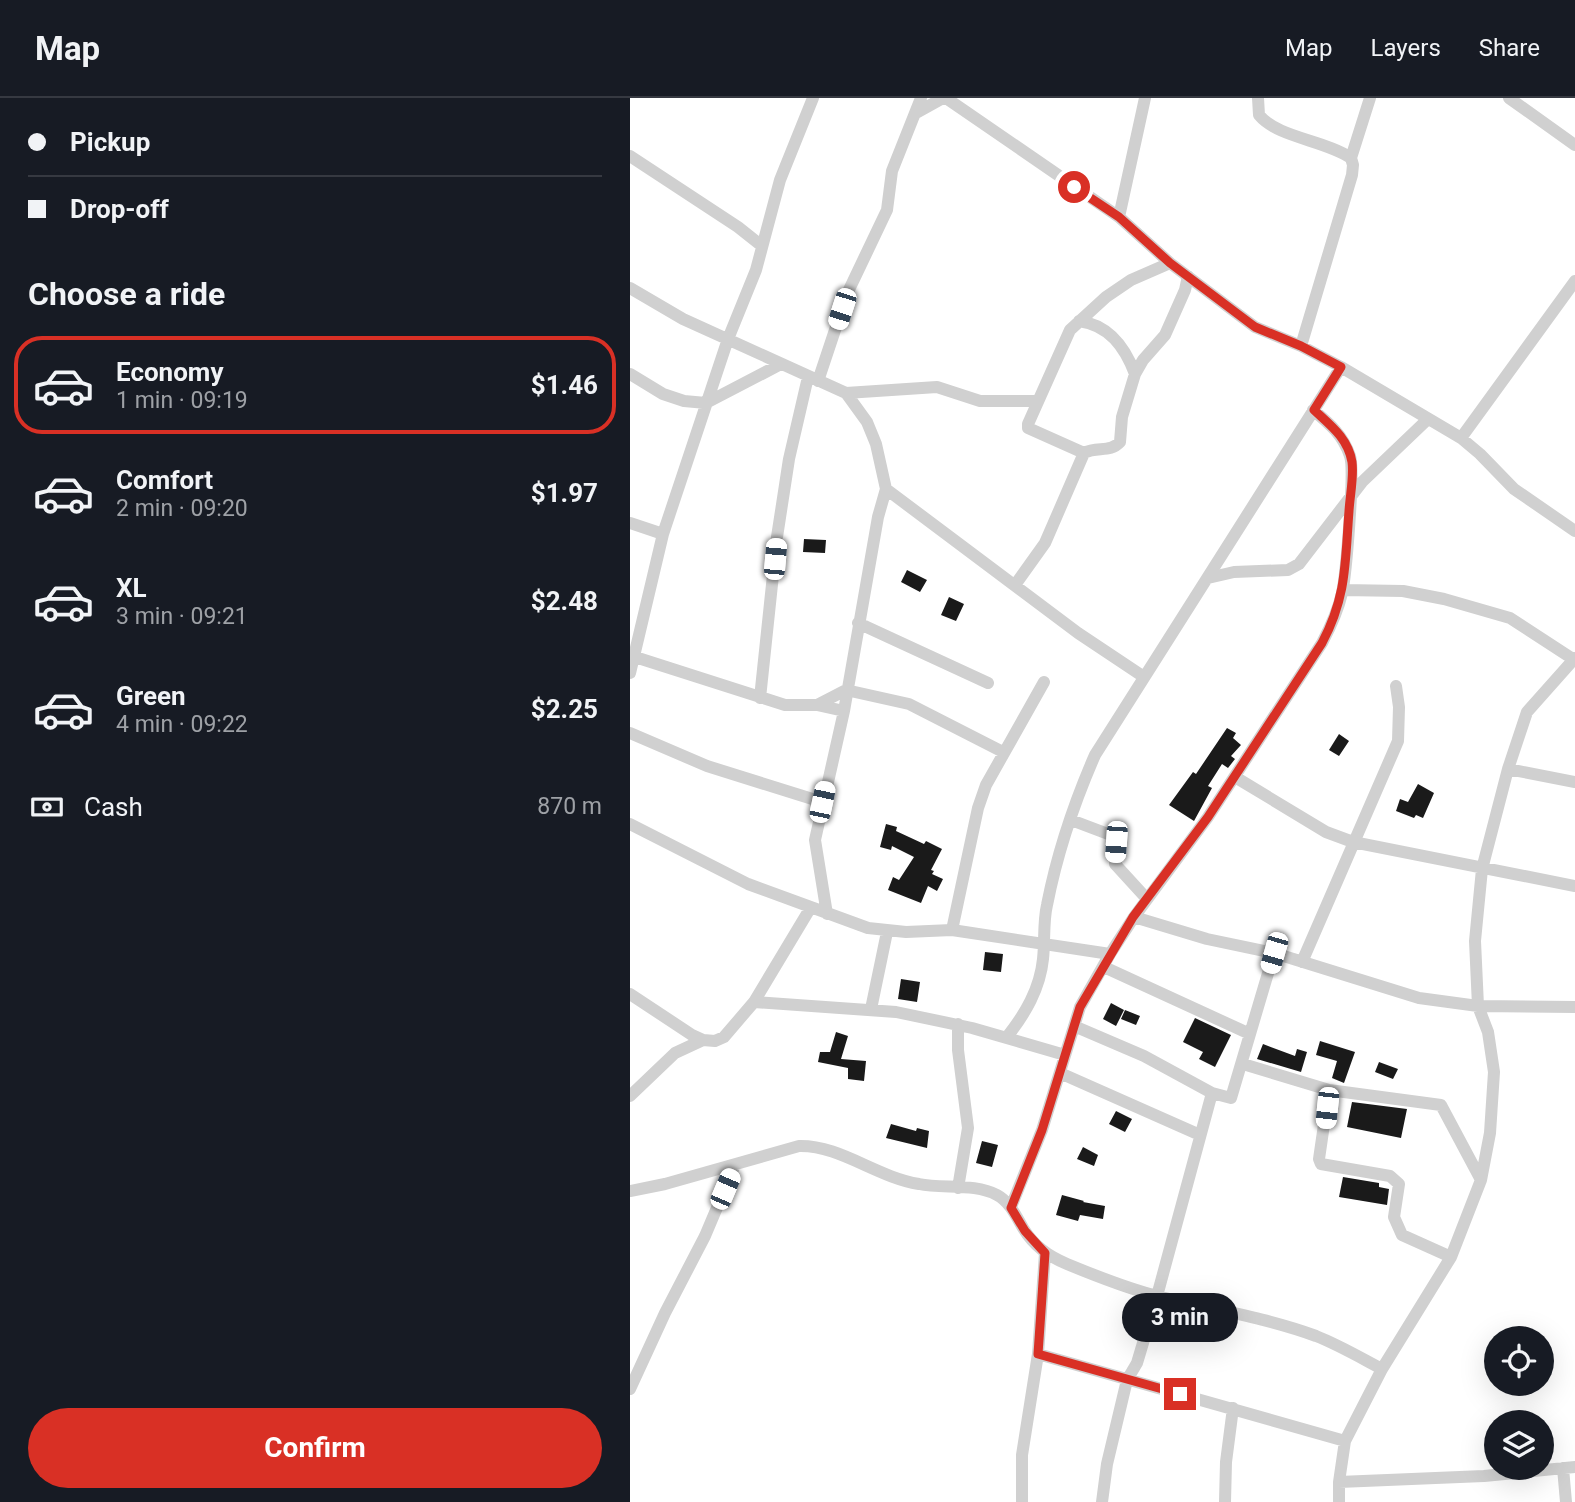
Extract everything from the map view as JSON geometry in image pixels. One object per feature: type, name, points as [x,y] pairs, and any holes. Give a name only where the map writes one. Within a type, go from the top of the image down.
[{"type":"street","points":[[630,673],[663,534],[728,339],[756,270],[780,180],[813,98]]},
{"type":"street","points":[[760,698],[777,537],[789,458],[813,379],[847,294],[887,210],[892,171],[921,98]]},
{"type":"street","points":[[916,113],[945,98],[1119,217],[1170,263],[1255,327],[1301,346],[1341,367],[1461,438],[1514,488],[1575,531]]},
{"type":"street","points":[[1119,217],[1145,98]]},
{"type":"street","points":[[1258,98],[1259,115],[1270,125],[1332,147],[1351,158]]},
{"type":"street","points":[[1301,346],[1352,176],[1351,158],[1370,98]]},
{"type":"street","points":[[1509,98],[1575,145]]},
{"type":"street","points":[[630,156],[762,246]]},
{"type":"street","points":[[1084,453],[1028,428],[1063,341],[1079,321],[1106,297],[1131,280],[1170,263]]},
{"type":"street","points":[[1015,585],[1045,543],[1084,453],[1089,450],[1111,449],[1120,442],[1122,417],[1135,374],[1143,359],[1165,335],[1185,290],[1188,276]]},
{"type":"street","points":[[1461,438],[1575,282]]},
{"type":"street","points":[[630,288],[683,319],[846,393],[937,387],[980,401],[1037,401]]},
{"type":"street","points":[[1079,321],[1095,323],[1111,334],[1129,358],[1135,374]]},
{"type":"street","points":[[630,374],[663,394],[684,401],[706,403],[781,364]]},
{"type":"street","points":[[1007,1037],[1024,1015],[1039,979],[1046,907],[1078,794],[1096,755],[1341,367]]},
{"type":"street","points":[[827,914],[815,840],[844,711],[878,517],[886,489],[876,444],[867,422],[846,393]]},
{"type":"street","points":[[1011,1208],[1042,1130],[1080,1007],[1133,917],[1208,817],[1322,643],[1336,617],[1343,590],[1352,463],[1337,430],[1314,410]]},
{"type":"street","points":[[1208,578],[1234,572],[1288,570],[1299,564],[1362,482],[1428,419]]},
{"type":"street","points":[[886,489],[1078,633],[1144,677]]},
{"type":"street","points":[[630,523],[663,534]]},
{"type":"street","points":[[1225,550],[1234,572]]},
{"type":"street","points":[[1339,1502],[1345,1441],[1382,1369],[1451,1257],[1481,1180],[1490,1133],[1494,1072],[1488,1032],[1478,1006],[1475,940],[1482,869],[1508,768],[1527,712],[1574,658],[1510,618],[1444,599],[1403,591],[1343,590]]},
{"type":"street","points":[[858,623],[988,683]]},
{"type":"street","points":[[635,657],[785,705],[817,705],[844,711]]},
{"type":"street","points":[[952,930],[978,808],[986,785],[1044,682]]},
{"type":"street","points":[[1302,962],[1398,741],[1396,686]]},
{"type":"street","points":[[817,705],[846,690],[909,704],[1003,752]]},
{"type":"street","points":[[630,733],[707,766],[822,802]]},
{"type":"street","points":[[1508,768],[1575,782]]},
{"type":"street","points":[[1235,777],[1326,832],[1353,842],[1575,887]]},
{"type":"street","points":[[1071,820],[1116,837],[1115,864],[1147,899]]},
{"type":"street","points":[[630,824],[748,884],[868,928],[887,932],[952,930],[1110,954]]},
{"type":"street","points":[[630,994],[704,1040],[715,1041],[724,1037],[754,1002],[811,908]]},
{"type":"street","points":[[1133,917],[1207,939],[1274,953],[1419,998],[1478,1006],[1575,1007]]},
{"type":"street","points":[[871,1009],[887,932]]},
{"type":"street","points":[[1074,1026],[1144,1056],[1212,1093],[1232,1098],[1274,953]]},
{"type":"street","points":[[1104,967],[1251,1034]]},
{"type":"street","points":[[754,1002],[871,1009],[958,1024],[1065,1055]]},
{"type":"street","points":[[958,1024],[958,1050],[968,1128],[958,1188]]},
{"type":"street","points":[[630,1096],[675,1053],[704,1040]]},
{"type":"street","points":[[1242,1064],[1329,1090],[1441,1105],[1481,1180]]},
{"type":"street","points":[[1060,1073],[1200,1135]]},
{"type":"street","points":[[1329,1090],[1319,1159],[1321,1164],[1390,1176],[1397,1180],[1399,1184],[1394,1217],[1402,1235],[1451,1257]]},
{"type":"street","points":[[1102,1502],[1107,1464],[1128,1380],[1137,1363],[1157,1296],[1212,1093]]},
{"type":"street","points":[[630,1191],[735,1166],[799,1146],[816,1146],[905,1182],[982,1190],[997,1195],[1011,1208],[1025,1231],[1045,1253],[1129,1288],[1244,1313],[1318,1336],[1382,1369]]},
{"type":"street","points":[[630,1389],[705,1236],[735,1166]]},
{"type":"street","points":[[1022,1502],[1022,1455],[1038,1354],[1045,1253]]},
{"type":"street","points":[[1038,1354],[1345,1441]]},
{"type":"street","points":[[1225,1502],[1226,1462],[1233,1408]]},
{"type":"street","points":[[1339,1482],[1484,1476],[1569,1467],[1566,1502]]},
{"type":"building","points":[[804,539],[826,540],[825,553],[803,552]]},
{"type":"building","points":[[907,570],[927,580],[920,592],[901,582]]},
{"type":"building","points":[[949,597],[964,604],[956,621],[941,615]]},
{"type":"building","points":[[1227,728],[1236,733],[1233,738],[1241,745],[1231,756],[1235,759],[1228,768],[1222,764],[1208,786],[1212,788],[1194,821],[1169,805],[1193,772],[1196,774]]},
{"type":"building","points":[[1339,734],[1349,741],[1339,756],[1329,750]]},
{"type":"building","points":[[1418,784],[1434,793],[1423,818],[1416,815],[1414,818],[1396,811],[1400,799],[1408,802]]},
{"type":"building","points":[[886,824],[897,827],[896,831],[924,844],[926,841],[942,849],[931,870],[934,871],[932,874],[943,879],[937,891],[928,886],[921,903],[888,890],[893,877],[899,880],[914,857],[892,846],[891,850],[880,847]]},
{"type":"building","points":[[985,952],[1003,954],[1001,972],[983,970]]},
{"type":"building","points":[[901,979],[920,982],[917,1002],[898,999]]},
{"type":"building","points":[[1111,1003],[1124,1010],[1116,1026],[1103,1019]]},
{"type":"building","points":[[1125,1010],[1140,1016],[1136,1025],[1121,1019]]},
{"type":"building","points":[[1195,1018],[1231,1035],[1215,1067],[1199,1059],[1203,1052],[1183,1042]]},
{"type":"building","points":[[836,1032],[848,1036],[841,1059],[866,1061],[864,1081],[848,1079],[848,1068],[818,1062],[820,1052],[830,1052]]},
{"type":"building","points":[[1320,1041],[1355,1052],[1344,1083],[1332,1078],[1337,1061],[1316,1055]]},
{"type":"building","points":[[1263,1044],[1295,1056],[1297,1049],[1307,1052],[1301,1072],[1257,1059]]},
{"type":"building","points":[[1379,1062],[1398,1069],[1393,1079],[1375,1072]]},
{"type":"building","points":[[1352,1102],[1407,1109],[1401,1138],[1347,1127]]},
{"type":"building","points":[[1116,1111],[1132,1119],[1125,1132],[1109,1124]]},
{"type":"building","points":[[891,1124],[916,1131],[917,1128],[929,1131],[927,1148],[886,1138]]},
{"type":"building","points":[[982,1141],[998,1145],[992,1167],[976,1163]]},
{"type":"building","points":[[1083,1147],[1098,1155],[1094,1166],[1077,1159]]},
{"type":"building","points":[[1343,1177],[1379,1183],[1379,1187],[1389,1189],[1387,1205],[1339,1197]]},
{"type":"building","points":[[1062,1195],[1105,1206],[1103,1219],[1080,1215],[1078,1221],[1056,1215]]},
{"type":"route","points":[[1074,187],[1119,217],[1170,263],[1255,327],[1301,346],[1341,367],[1314,410],[1337,430],[1352,463],[1343,590],[1336,617],[1322,643],[1208,817],[1133,917],[1080,1007],[1042,1130],[1011,1208],[1025,1231],[1045,1253],[1038,1354],[1180,1394]]}]
